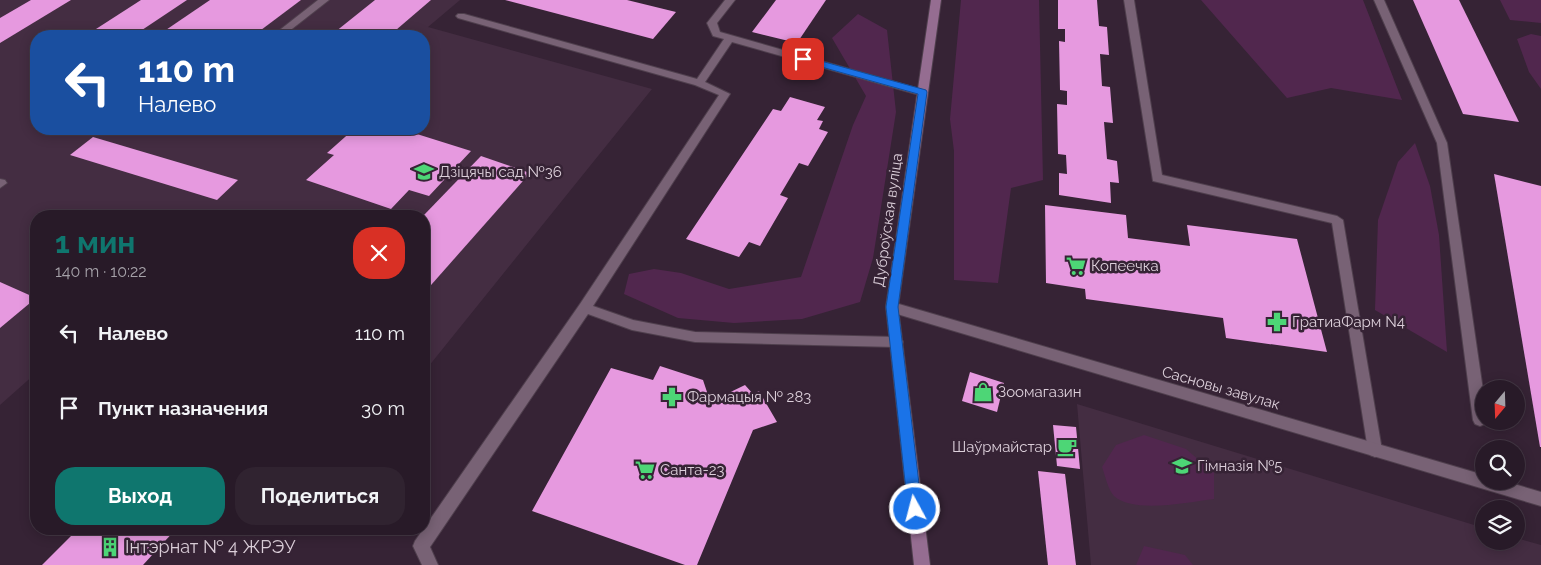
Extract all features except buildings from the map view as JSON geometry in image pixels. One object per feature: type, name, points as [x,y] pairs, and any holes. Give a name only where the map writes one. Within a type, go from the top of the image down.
[{"type":"main road","name":"Дуброўская вуліца","points":[[922,565],[892,307],[936,0]]},
{"type":"street","points":[[285,30],[324,0]]},
{"type":"street","points":[[730,0],[712,24],[716,34],[923,92]]},
{"type":"street","points":[[1128,0],[1158,178],[1338,220],[1375,450]]},
{"type":"street","points":[[1379,0],[1442,143],[1475,384]]},
{"type":"street","points":[[430,533],[585,308],[725,94],[699,83],[461,16]]},
{"type":"street","points":[[699,83],[730,38]]},
{"type":"street","name":"Сасновы завулак","points":[[892,307],[1541,499]]},
{"type":"street","points":[[585,308],[632,324],[695,337],[896,342]]},
{"type":"street","points":[[429,535],[421,546],[430,565]]},
{"type":"shaded area","points":[[0,0],[460,0],[428,27],[652,89],[430,365],[430,210],[30,210],[30,378],[0,405]]},
{"type":"shaded area","points":[[961,0],[1039,0],[1043,180],[1011,188],[998,283],[954,280],[954,151],[950,119]]},
{"type":"shaded area","points":[[1201,0],[1363,0],[1402,100],[1331,88],[1287,98]]},
{"type":"shaded area","points":[[1500,0],[1541,0],[1541,23],[1510,20]]},
{"type":"shaded area","points":[[858,14],[887,30],[896,112],[873,258],[860,302],[802,319],[734,323],[678,318],[624,294],[629,274],[654,269],[681,273],[729,289],[801,277],[853,125],[866,96],[832,38]]},
{"type":"shaded area","points":[[1531,34],[1541,36],[1541,89],[1529,72],[1517,39]]},
{"type":"shaded area","points":[[1415,143],[1430,186],[1439,235],[1447,352],[1375,310],[1378,220],[1398,162]]},
{"type":"shaded area","name":"Гімназія №5","points":[[1077,404],[1475,525],[1475,550],[1525,550],[1525,541],[1541,545],[1541,565],[1091,565]]},
{"type":"shaded area","points":[[1144,435],[1186,449],[1214,473],[1214,499],[1147,506],[1123,501],[1114,496],[1108,486],[1102,467],[1116,445]]},
{"type":"shaded area","points":[[1144,546],[1185,555],[1193,565],[1136,565]]},
{"type":"place","name":"Дзіцячы сад №36","points":[[424,172]]},
{"type":"place","name":"Копеечка","points":[[1076,266]]},
{"type":"place","name":"ГратиаФарм N4","points":[[1277,322]]},
{"type":"place","name":"Зоомагазин","points":[[983,392]]},
{"type":"place","name":"Фармацыя № 283","points":[[672,397]]},
{"type":"place","name":"Шаўрмайстар","points":[[1067,447]]},
{"type":"place","name":"Гімназія №5","points":[[1182,466]]},
{"type":"place","name":"Санта-23","points":[[645,470]]},
{"type":"place","name":"Інтэрнат № 4 ЖРЭУ","points":[[110,547]]},
{"type":"route","points":[[803,59],[923,92],[892,307],[915,509]]}]
